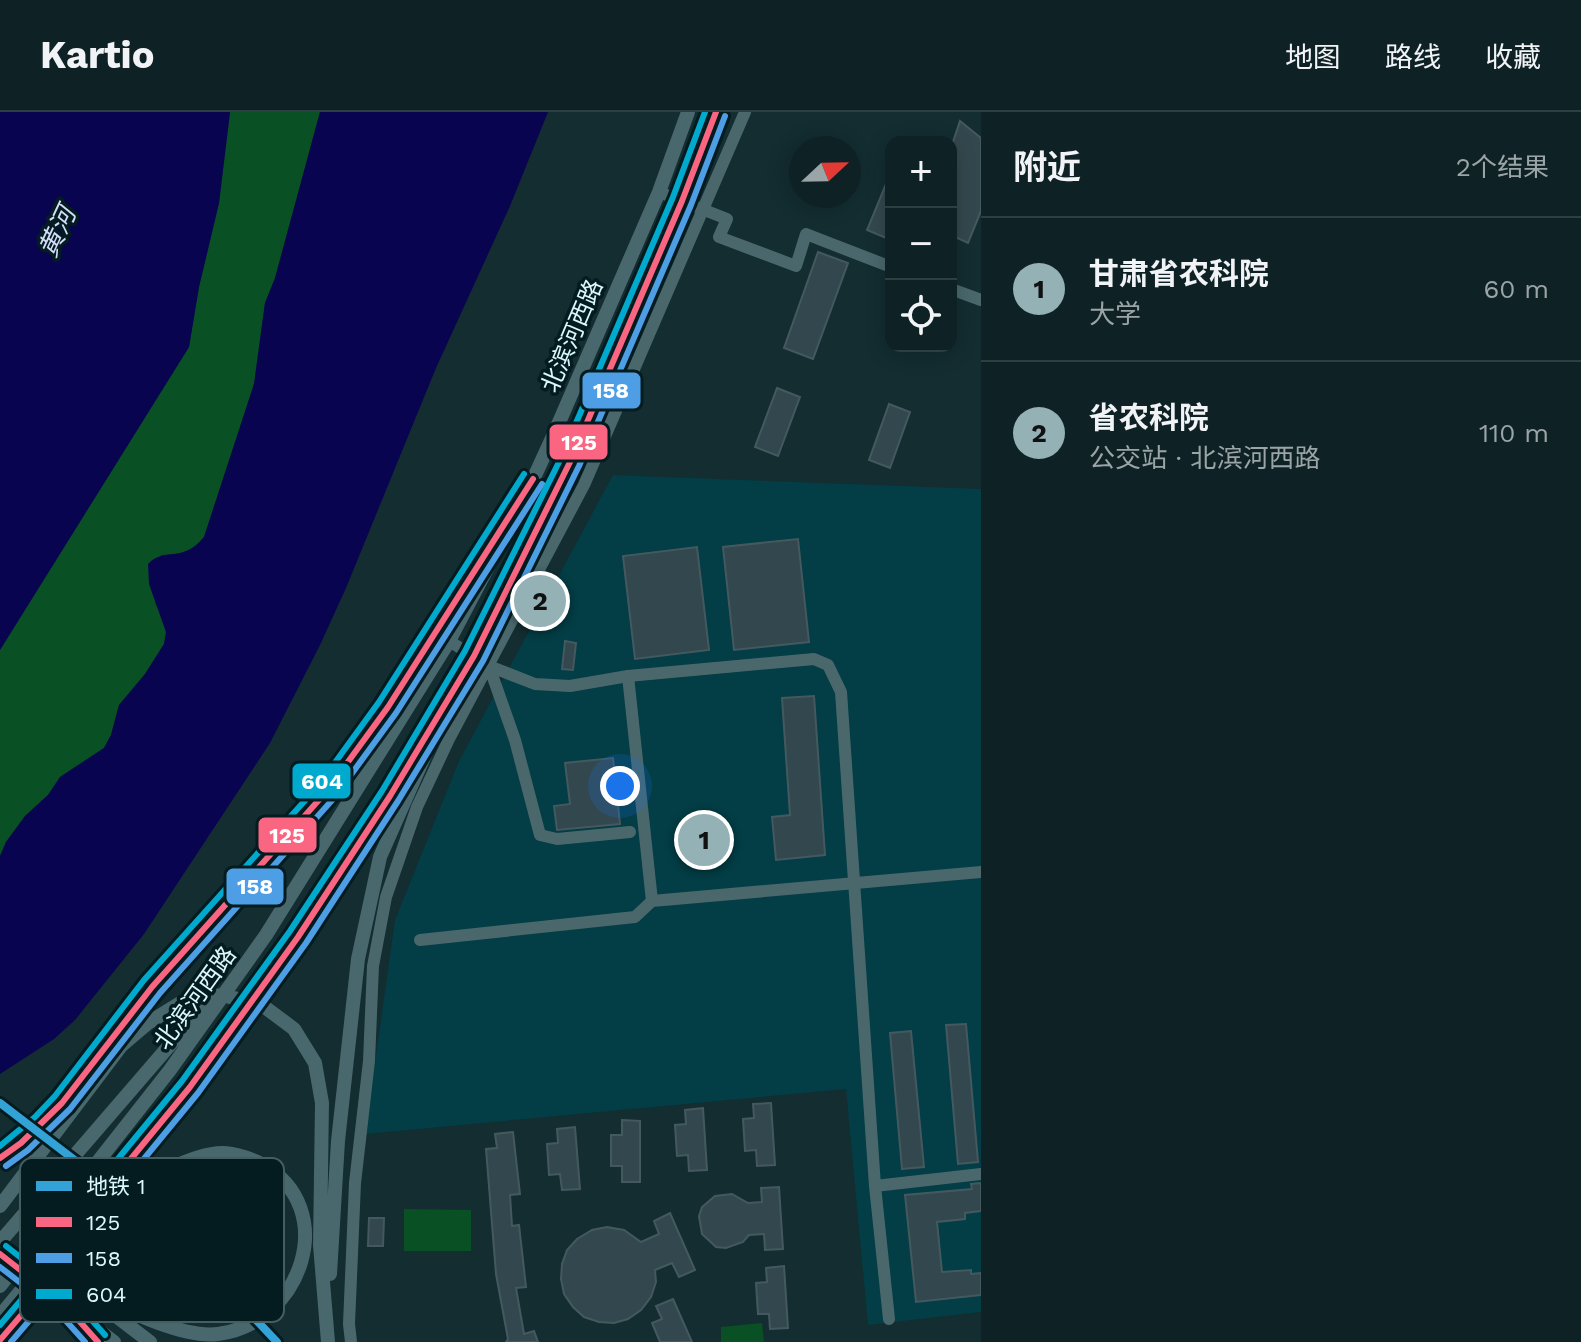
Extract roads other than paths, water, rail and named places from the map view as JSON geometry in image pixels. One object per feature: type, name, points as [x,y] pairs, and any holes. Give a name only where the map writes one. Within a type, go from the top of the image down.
[{"type":"main road","name":"北滨河西路","points":[[101,1158],[170,1070],[266,935],[449,641],[526,495],[659,192],[688,112]]},
{"type":"main road","name":"北滨河西路","points":[[132,1158],[190,1087],[298,937],[390,796],[474,656],[570,462],[682,201],[716,112]]},
{"type":"main road","points":[[0,1158],[16,1149],[43,1123],[153,986],[326,793],[414,668],[493,538],[526,495]]},
{"type":"main road","points":[[327,1336],[338,1141],[356,974],[380,857],[453,691]]},
{"type":"main road","points":[[72,1158],[266,935]]},
{"type":"main road","points":[[36,1158],[121,1046],[148,1023],[182,1002],[222,995],[262,1005],[294,1029],[315,1063],[322,1103],[320,1245],[327,1336]]},
{"type":"main road","points":[[202,1158],[222,1153],[247,1158]]},
{"type":"main road","points":[[0,1206],[20,1180]]},
{"type":"main road","points":[[284,1180],[295,1194],[305,1230],[301,1268],[284,1299]]},
{"type":"main road","points":[[0,1242],[20,1219]]},
{"type":"main road","points":[[0,1227],[20,1242]]},
{"type":"main road","points":[[0,1254],[20,1270]]},
{"type":"main road","name":"北滨河西路","points":[[0,1286],[20,1261]]},
{"type":"main road","name":"北滨河西路","points":[[0,1319],[20,1294]]},
{"type":"main road","points":[[0,1319],[20,1307]]},
{"type":"main road","points":[[0,1340],[20,1315]]},
{"type":"main road","points":[[80,1322],[98,1342]]},
{"type":"main road","points":[[88,1322],[114,1342]]},
{"type":"main road","points":[[124,1322],[150,1342]]},
{"type":"main road","points":[[161,1322],[180,1330],[217,1334],[256,1322]]},
{"type":"street","points":[[351,1342],[349,1324],[355,1183],[369,1061],[373,966],[386,897],[417,807],[449,739],[584,485],[745,112]]},
{"type":"street","points":[[659,192],[727,219],[719,237],[796,266],[806,234],[885,265]]},
{"type":"street","points":[[957,291],[981,300]]},
{"type":"street","points":[[449,641],[489,666],[535,684],[570,686],[628,676],[814,659],[828,665],[841,692],[875,1186],[889,1319]]},
{"type":"street","points":[[489,666],[515,740],[540,835],[557,839],[630,832]]},
{"type":"street","points":[[628,676],[652,901]]},
{"type":"street","points":[[420,940],[635,917],[652,901],[981,872]]},
{"type":"street","points":[[875,1186],[981,1174]]},
{"type":"water","name":"黄河","points":[[0,112],[230,112],[219,203],[199,287],[189,347],[0,650]]},
{"type":"water","points":[[320,112],[548,112],[510,206],[436,368],[346,588],[270,743],[144,934],[75,1020],[54,1039],[0,1074],[0,856],[25,816],[48,795],[60,777],[104,748],[119,705],[145,674],[164,644],[166,632],[149,584],[148,564],[161,556],[188,550],[204,537],[254,384],[265,303],[275,278]]},
{"type":"metro line","name":"1","points":[[0,1103],[72,1158]]},
{"type":"metro line","name":"1","points":[[258,1322],[277,1342]]},
{"type":"place","name":"省农科院","points":[[540,601]]},
{"type":"place","name":"甘肃省农科院","points":[[704,840]]}]
